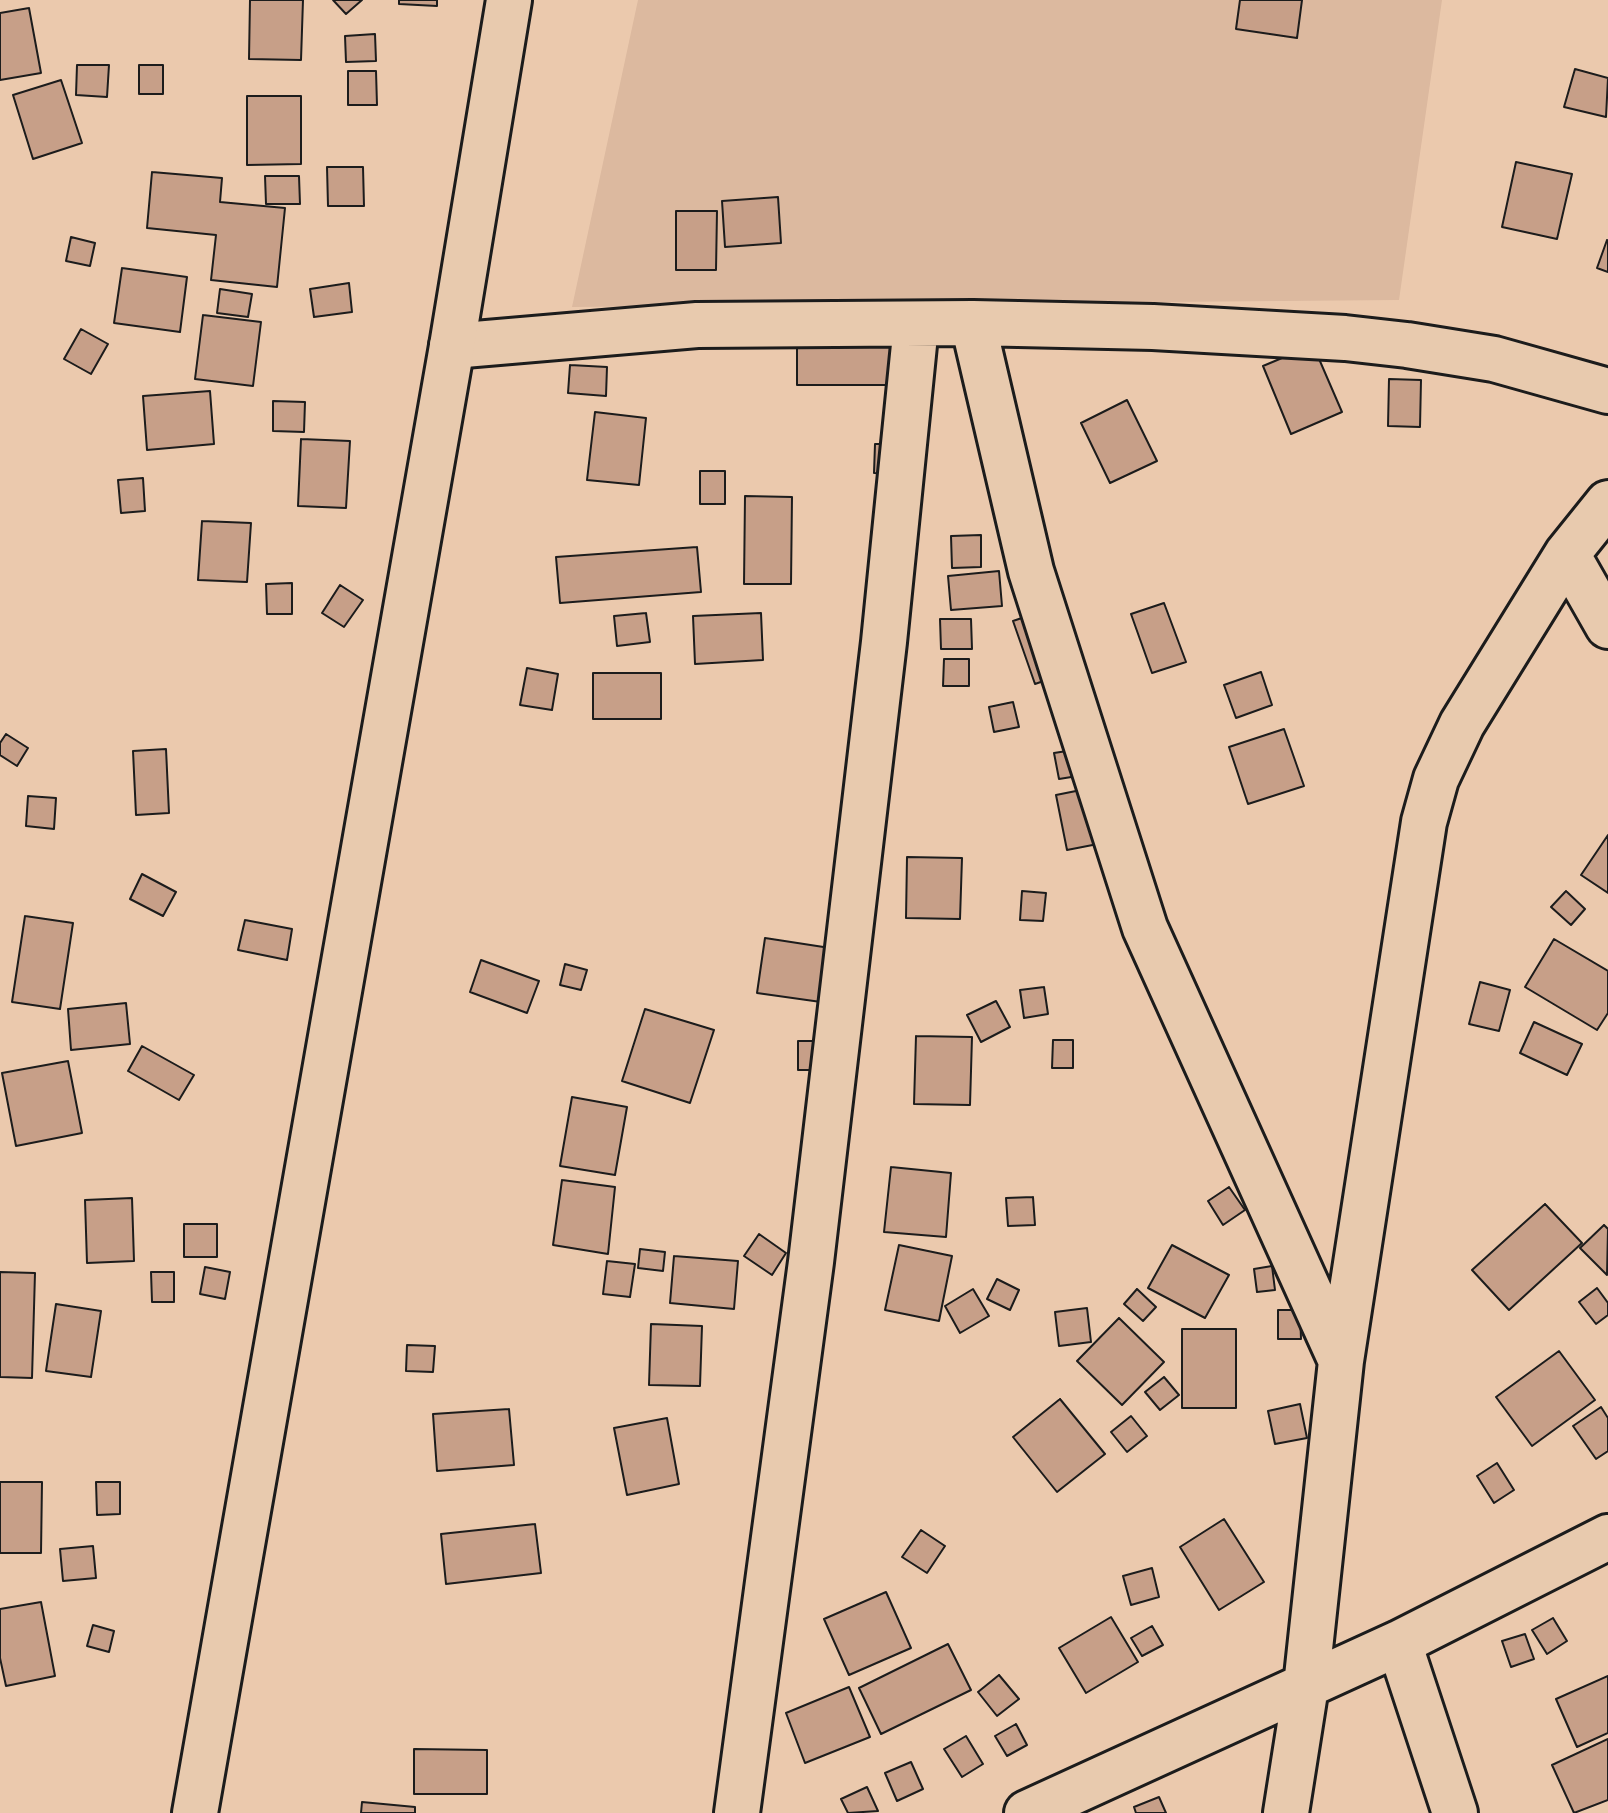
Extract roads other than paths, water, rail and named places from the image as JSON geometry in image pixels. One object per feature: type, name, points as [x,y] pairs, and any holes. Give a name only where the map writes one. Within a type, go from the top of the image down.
[{"type":"street","points":[[195,1813],[452,346],[509,0]]},
{"type":"street","points":[[452,346],[697,325],[973,323],[1153,327],[1345,338],[1494,359],[1608,391]]},
{"type":"street","points":[[973,323],[1031,571],[1145,928],[1341,1361]]},
{"type":"street","points":[[737,1813],[811,1262],[884,642],[916,325]]},
{"type":"street","points":[[1286,1813],[1306,1686],[1341,1361],[1424,822],[1436,779],[1462,724],[1567,554],[1608,503]]},
{"type":"street","points":[[1567,554],[1608,626]]},
{"type":"street","points":[[1027,1813],[1399,1643],[1608,1537]]},
{"type":"street","points":[[1399,1643],[1455,1813]]}]
